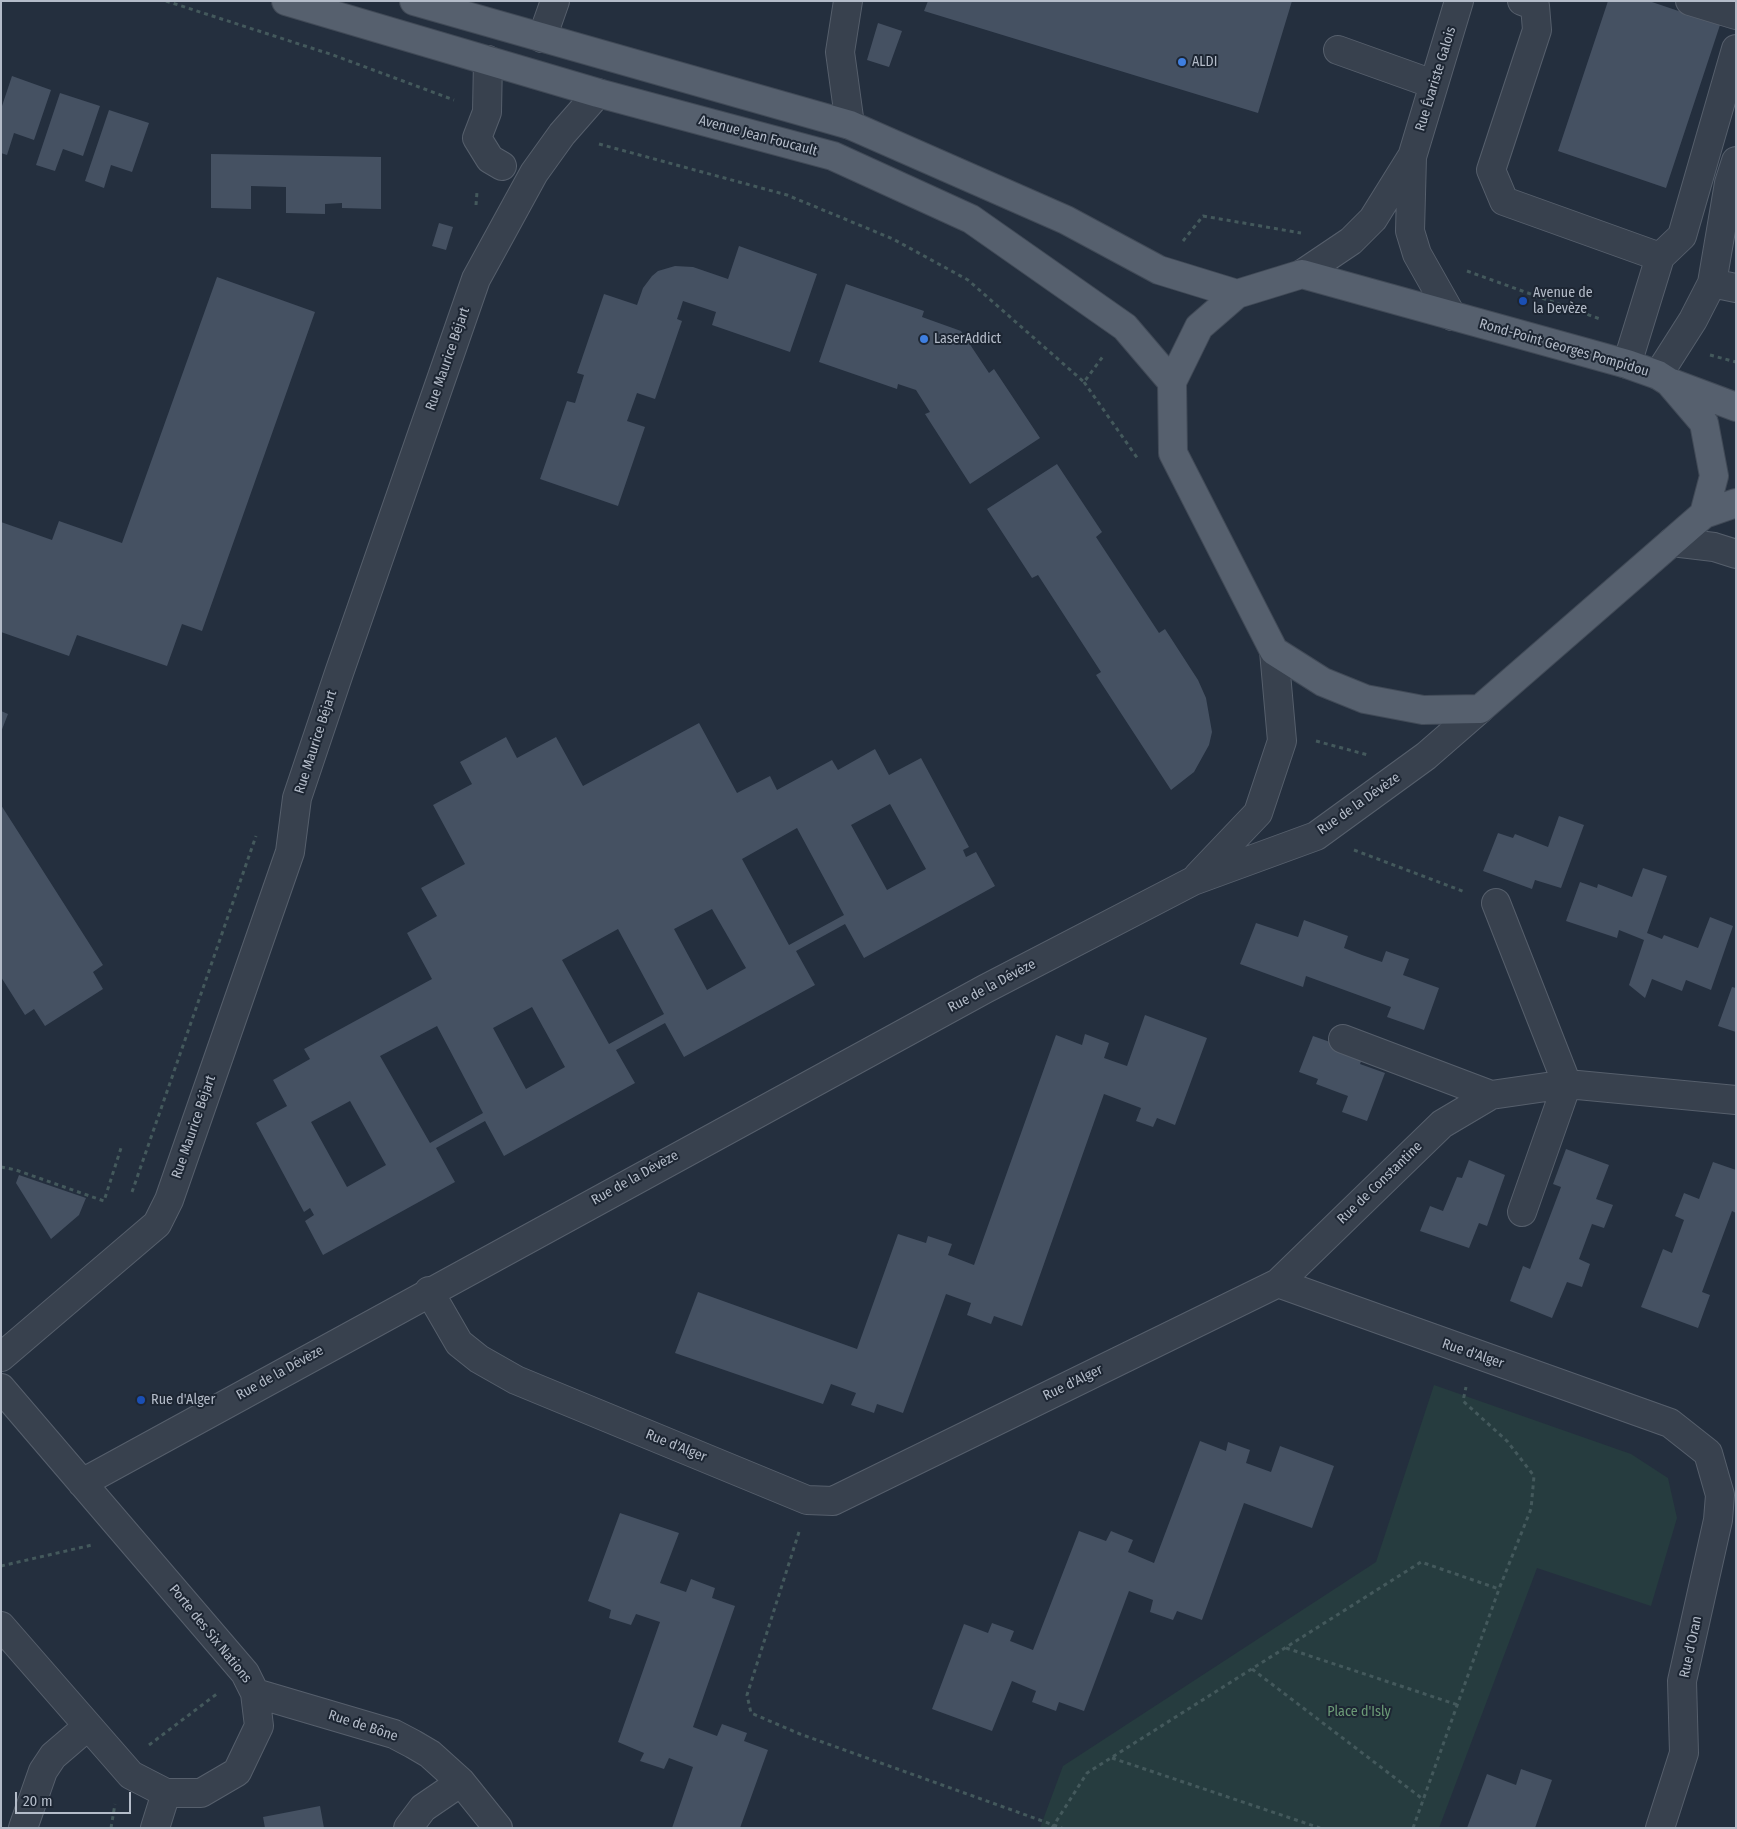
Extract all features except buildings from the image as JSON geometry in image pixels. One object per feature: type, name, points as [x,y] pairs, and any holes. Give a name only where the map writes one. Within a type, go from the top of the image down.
[{"type":"main road","name":"Avenue Jean Foucault","points":[[286,1],[598,93],[832,156],[971,219],[1125,327],[1172,382]]},
{"type":"main road","points":[[414,1],[850,125],[1066,220],[1159,270],[1237,294]]},
{"type":"main road","points":[[1302,274],[1237,294],[1199,327],[1172,382],[1173,453],[1274,651],[1323,682],[1365,699],[1423,710],[1480,709],[1704,514],[1736,503]]},
{"type":"main road","name":"Rond-Point Georges Pompidou","points":[[1302,274],[1626,364],[1663,379],[1704,422],[1714,476],[1704,514]]},
{"type":"main road","points":[[1663,379],[1736,407]]},
{"type":"street","points":[[542,38],[555,1]]},
{"type":"street","points":[[848,1],[840,52],[850,125]]},
{"type":"street","name":"Rue Évariste Galois","points":[[1452,316],[1417,254],[1410,231],[1412,157],[1460,1]]},
{"type":"street","points":[[1690,1],[1736,15]]},
{"type":"street","points":[[1533,3],[1537,30],[1491,170],[1504,201],[1660,257]]},
{"type":"street","points":[[1626,364],[1660,257],[1682,236],[1736,49]]},
{"type":"street","points":[[1338,50],[1433,84]]},
{"type":"street","points":[[488,60],[487,112],[478,138],[490,159],[502,166]]},
{"type":"street","name":"Rue Maurice Béjart","points":[[1,1357],[157,1224],[169,1200],[290,852],[298,798],[339,673],[476,279],[534,173],[562,134],[598,93]]},
{"type":"street","name":"Rue Évariste Galois","points":[[1302,274],[1351,241],[1373,220],[1412,157]]},
{"type":"street","points":[[1663,379],[1693,320],[1724,286],[1729,183],[1736,161]]},
{"type":"street","points":[[1672,542],[1714,547],[1736,554]]},
{"type":"street","name":"Rue de la Dévèze","points":[[1193,882],[1258,812],[1282,741],[1274,651]]},
{"type":"street","name":"Rue de la Dévèze","points":[[82,1483],[429,1291],[985,989],[1193,882],[1316,836],[1426,756],[1480,709]]},
{"type":"street","points":[[1496,903],[1567,1084],[1522,1212]]},
{"type":"street","name":"Rue de Constantine","points":[[1343,1039],[1492,1095]]},
{"type":"street","name":"Rue de Constantine","points":[[1278,1283],[1340,1220],[1442,1124],[1492,1095],[1567,1084],[1736,1100]]},
{"type":"street","name":"Rue d'Alger","points":[[429,1291],[458,1343],[486,1364],[516,1380],[807,1500],[833,1501],[1278,1283],[1475,1355],[1670,1422],[1708,1453],[1728,1500]]},
{"type":"street","name":"Porte des Six Nations","points":[[1,1388],[129,1536],[250,1683],[259,1726],[238,1772],[201,1793],[166,1793],[131,1775],[121,1766],[1,1626]]},
{"type":"street","name":"Rue d'Oran","points":[[1660,1828],[1684,1754],[1682,1681],[1718,1520],[1728,1500]]},
{"type":"street","name":"Rue de Bône","points":[[250,1683],[394,1734],[430,1754],[461,1782],[498,1828]]},
{"type":"street","points":[[23,1828],[43,1770],[53,1756],[88,1726]]},
{"type":"street","points":[[408,1828],[423,1808],[461,1782]]},
{"type":"street","points":[[155,1828],[166,1793]]},
{"type":"path","points":[[166,1],[333,55],[487,112]]},
{"type":"path","points":[[562,134],[787,195],[893,239],[968,280],[1084,382],[1140,463]]},
{"type":"path","points":[[1084,382],[1125,327]]},
{"type":"path","points":[[1281,732],[1395,760],[1405,772]]},
{"type":"path","points":[[1316,836],[1496,903]]},
{"type":"path","points":[[1,1167],[16,1170],[104,1201],[122,1145]]},
{"type":"path","points":[[1413,1828],[1499,1589],[1531,1509],[1534,1476],[1507,1440],[1463,1401],[1475,1355]]},
{"type":"path","points":[[807,1500],[747,1696],[751,1713],[800,1734],[1062,1828]]},
{"type":"path","points":[[1,1566],[129,1536]]},
{"type":"path","points":[[1052,1826],[1087,1773],[1421,1562],[1499,1589]]},
{"type":"path","points":[[1286,1648],[1458,1705]]},
{"type":"path","points":[[1252,1669],[1424,1800]]},
{"type":"path","points":[[121,1766],[250,1683]]},
{"type":"path","points":[[1111,1758],[1320,1828]]},
{"type":"green space","name":"Place d'Isly","points":[[1434,1385],[1631,1454],[1668,1478],[1677,1518],[1651,1606],[1537,1568],[1439,1828],[1040,1828],[1063,1766],[1376,1562]]},
{"type":"place","name":"ALDI","points":[[1182,62]]},
{"type":"place","name":"Avenue de la Devèze","points":[[1523,301]]},
{"type":"place","name":"LaserAddict","points":[[924,339]]},
{"type":"place","name":"Rue d'Alger","points":[[141,1400]]}]
